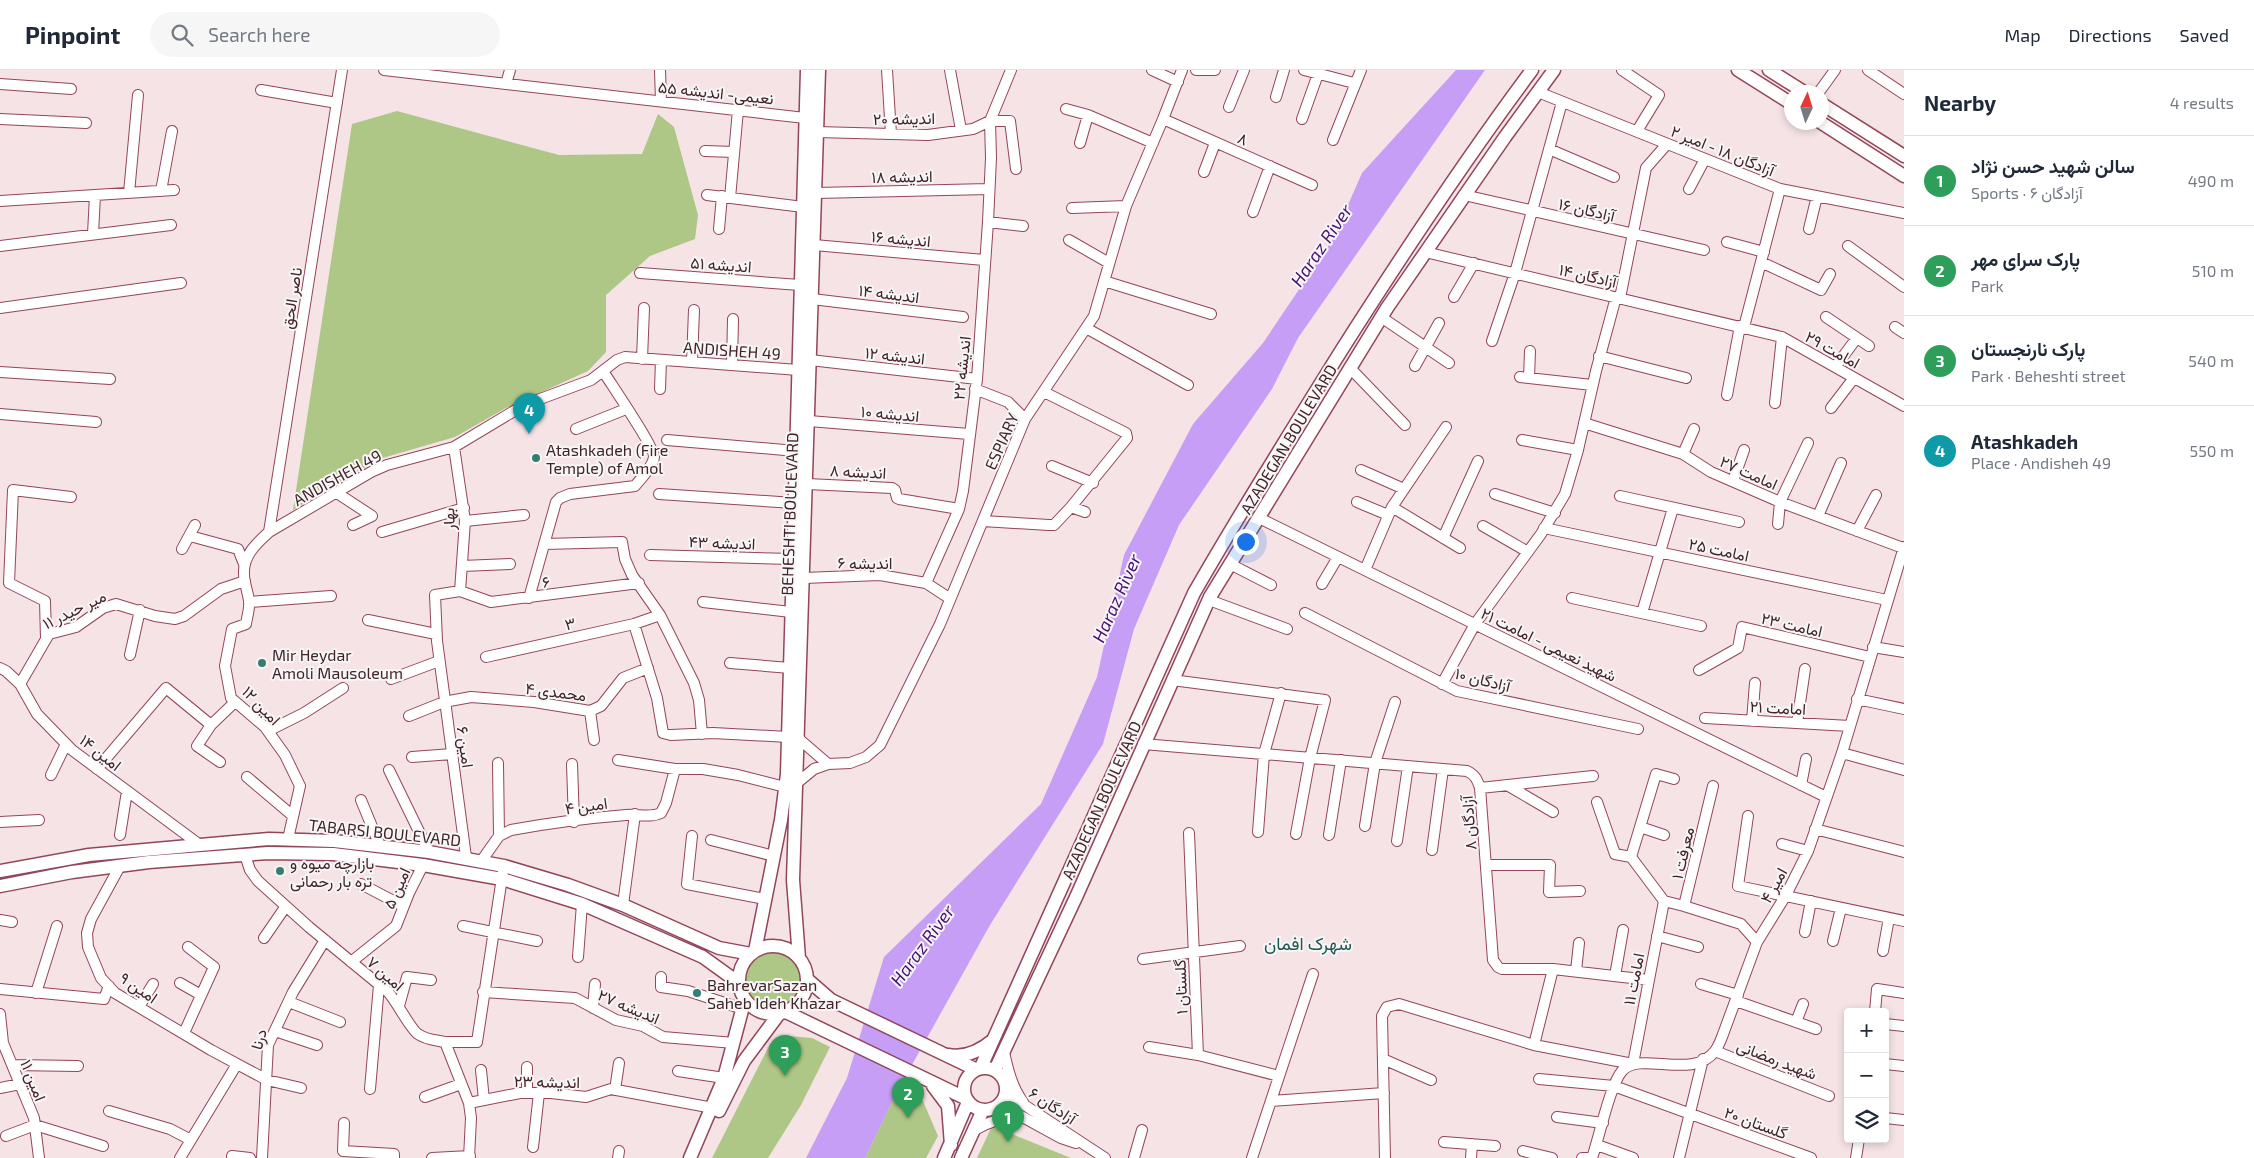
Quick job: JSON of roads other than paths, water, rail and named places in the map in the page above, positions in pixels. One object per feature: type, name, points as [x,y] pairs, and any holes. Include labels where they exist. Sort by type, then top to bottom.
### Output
[{"type":"main road","name":"BEHESHTI BOULEVARD","points":[[800,958],[792,880],[791,785],[804,578],[810,360],[803,207],[806,70]]},
{"type":"main road","name":"BEHESHTI BOULEVARD","points":[[806,285],[814,245],[819,70]]},
{"type":"main road","name":"AZADEGAN BOULEVARD","points":[[978,1068],[996,1037],[1194,593],[1231,528],[1364,315],[1489,128],[1532,70]]},
{"type":"main road","name":"AZADEGAN BOULEVARD","points":[[995,1070],[1080,889],[1209,600],[1381,317],[1464,195],[1554,70]]},
{"type":"main road","points":[[1769,70],[1793,85]]},
{"type":"main road","points":[[1745,72],[1784,99]]},
{"type":"main road","points":[[1829,108],[1904,156]]},
{"type":"main road","points":[[1489,128],[1505,137]]},
{"type":"main road","points":[[1829,128],[1904,176]]},
{"type":"main road","name":"BEHESHTI BOULEVARD","points":[[793,738],[790,668],[794,503],[798,370],[806,299]]},
{"type":"main road","name":"BEHESHTI BOULEVARD","points":[[753,953],[791,785]]},
{"type":"main road","name":"TABARSI BOULEVARD","points":[[0,871],[89,855],[288,839],[380,846],[466,857],[504,866],[568,885],[622,905],[719,948],[753,953]]},
{"type":"main road","name":"TABARSI BOULEVARD","points":[[0,886],[120,866],[298,852],[333,854],[423,865],[502,879],[582,904],[703,957],[739,983]]},
{"type":"main road","points":[[1075,859],[1091,864]]},
{"type":"main road","points":[[1064,882],[1080,889]]},
{"type":"main road","points":[[690,1158],[713,1108],[734,1043],[744,1004],[739,983],[741,968],[753,953],[774,946],[792,951],[800,958],[807,972],[808,980],[802,999],[782,1013],[744,1060],[696,1158]]},
{"type":"main road","points":[[744,1004],[760,1012],[782,1013],[818,1026],[967,1100],[982,1110],[992,1109],[1000,1104],[1006,1093],[1004,1079],[995,1070],[978,1068],[943,1054],[831,1000],[808,980]]},
{"type":"main road","points":[[943,1054],[958,1056],[982,1049],[996,1037]]},
{"type":"main road","points":[[944,1158],[951,1145],[967,1100],[963,1090],[964,1082],[978,1068]]},
{"type":"main road","points":[[929,1082],[948,1106],[951,1145]]},
{"type":"main road","points":[[961,1158],[982,1110]]},
{"type":"street","name":"ناصر الحق","points":[[269,532],[342,70]]},
{"type":"street","name":"نعیمی- اندیشه ۵۵","points":[[384,70],[805,118]]},
{"type":"street","points":[[506,84],[510,70]]},
{"type":"street","points":[[660,70],[662,101]]},
{"type":"street","points":[[887,70],[891,134]]},
{"type":"street","points":[[950,70],[962,130]]},
{"type":"street","points":[[1011,70],[990,121],[1010,120],[1016,169]]},
{"type":"street","points":[[1152,70],[1178,82]]},
{"type":"street","name":"ESPIARY","points":[[791,785],[814,769],[828,764],[850,763],[866,757],[880,745],[940,624],[949,598],[1025,419],[1094,316],[1126,206],[1182,70]]},
{"type":"street","points":[[1196,70],[1214,70]]},
{"type":"street","points":[[1229,107],[1244,70]]},
{"type":"street","points":[[1276,97],[1284,70]]},
{"type":"street","points":[[1304,70],[1354,83]]},
{"type":"street","points":[[1333,140],[1354,83],[1361,70]]},
{"type":"street","points":[[1622,70],[1659,95],[1636,132]]},
{"type":"street","points":[[1824,85],[1835,70]]},
{"type":"street","points":[[1868,70],[1904,94]]},
{"type":"street","points":[[1302,119],[1318,74]]},
{"type":"street","points":[[0,84],[71,89]]},
{"type":"street","points":[[261,90],[337,103]]},
{"type":"street","name":"آزادگان ۱۸ - امیر ۲","points":[[1538,92],[1780,189],[1904,213]]},
{"type":"street","points":[[128,193],[138,95]]},
{"type":"street","points":[[1492,341],[1515,273],[1562,102]]},
{"type":"street","points":[[1066,109],[1088,115],[1153,144]]},
{"type":"street","points":[[719,230],[734,152],[738,110]]},
{"type":"street","points":[[1080,143],[1088,115]]},
{"type":"street","points":[[0,119],[86,123]]},
{"type":"street","name":"۸","points":[[1163,119],[1312,185]]},
{"type":"street","name":"اندیشه ۲۰","points":[[817,132],[928,135],[973,129],[990,121]]},
{"type":"street","name":"اندیشه ۲۲","points":[[926,582],[959,508],[970,434],[976,384],[988,222],[991,158],[990,121]]},
{"type":"street","points":[[162,191],[172,131]]},
{"type":"street","points":[[1204,172],[1215,142]]},
{"type":"street","points":[[1442,684],[1475,624],[1555,512],[1569,484],[1599,356],[1618,297],[1646,168],[1667,144]]},
{"type":"street","points":[[1549,149],[1614,177]]},
{"type":"street","points":[[705,151],[734,152]]},
{"type":"street","points":[[1689,189],[1705,159]]},
{"type":"street","points":[[1253,212],[1270,166]]},
{"type":"street","name":"اندیشه ۱۸","points":[[816,193],[989,189]]},
{"type":"street","points":[[1727,395],[1742,326],[1780,189]]},
{"type":"street","points":[[0,201],[174,190]]},
{"type":"street","points":[[93,234],[95,195]]},
{"type":"street","points":[[707,195],[803,207]]},
{"type":"street","name":"آزادگان ۱۶","points":[[1464,195],[1704,250]]},
{"type":"street","points":[[1809,229],[1817,196]]},
{"type":"street","points":[[1072,208],[1126,206]]},
{"type":"street","points":[[988,222],[1023,226]]},
{"type":"street","points":[[0,246],[171,225]]},
{"type":"street","points":[[1069,240],[1110,263]]},
{"type":"street","points":[[1727,242],[1762,257],[1821,290],[1830,274]]},
{"type":"street","name":"اندیشه ۱۶","points":[[814,245],[984,260]]},
{"type":"street","points":[[1848,246],[1904,287]]},
{"type":"street","name":"آزادگان ۱۴","points":[[1425,252],[1742,326]]},
{"type":"street","points":[[1454,298],[1474,263]]},
{"type":"street","name":"اندیشه ۵۱","points":[[640,273],[806,285]]},
{"type":"street","points":[[1104,281],[1211,314]]},
{"type":"street","points":[[0,308],[181,282]]},
{"type":"street","name":"اندیشه ۱۴","points":[[806,299],[963,316]]},
{"type":"street","points":[[642,359],[644,308]]},
{"type":"street","points":[[692,362],[694,310]]},
{"type":"street","points":[[1381,317],[1449,363]]},
{"type":"street","points":[[1826,317],[1869,346]]},
{"type":"street","points":[[732,365],[734,319]]},
{"type":"street","points":[[1415,366],[1439,323]]},
{"type":"street","name":"امامت ۲۹","points":[[1742,326],[1782,337],[1904,406]]},
{"type":"street","points":[[1086,328],[1188,385]]},
{"type":"street","points":[[1775,404],[1782,337]]},
{"type":"street","points":[[1836,366],[1856,339]]},
{"type":"street","points":[[1530,351],[1524,377],[1592,385]]},
{"type":"street","points":[[1599,356],[1686,378]]},
{"type":"street","name":"ANDISHEH 49","points":[[244,564],[249,553],[269,532],[387,465],[454,447],[524,405],[591,380],[617,360],[625,357],[798,370]]},
{"type":"street","points":[[660,389],[661,360]]},
{"type":"street","name":"اندیشه ۱۲","points":[[810,360],[976,384],[1008,402],[1025,419]]},
{"type":"street","points":[[1350,368],[1405,426]]},
{"type":"street","points":[[530,598],[556,502],[570,494],[635,486],[650,466],[654,457],[649,443],[603,371]]},
{"type":"street","points":[[0,372],[110,379]]},
{"type":"street","points":[[1831,408],[1854,378]]},
{"type":"street","points":[[983,521],[1054,525],[1093,483],[1127,438],[1126,433],[1044,392]]},
{"type":"street","points":[[576,430],[626,409]]},
{"type":"street","points":[[0,414],[96,422]]},
{"type":"street","name":"اندیشه ۱۰","points":[[808,421],[970,434]]},
{"type":"street","name":"امامت ۲۷","points":[[1584,423],[1683,454],[1711,472],[1780,502],[1904,548]]},
{"type":"street","points":[[1365,570],[1390,511],[1446,427]]},
{"type":"street","points":[[1683,454],[1694,429]]},
{"type":"street","points":[[667,440],[796,451]]},
{"type":"street","points":[[1522,440],[1578,450]]},
{"type":"street","points":[[1778,524],[1780,502],[1808,443]]},
{"type":"street","name":"بهار","points":[[454,447],[465,521],[460,590]]},
{"type":"street","points":[[1733,481],[1744,450]]},
{"type":"street","points":[[1443,538],[1478,461]]},
{"type":"street","points":[[1818,516],[1841,463]]},
{"type":"street","points":[[1052,466],[1093,483]]},
{"type":"street","points":[[1361,470],[1404,489]]},
{"type":"street","name":"اندیشه ۸","points":[[807,484],[892,488],[895,490],[896,498],[959,508]]},
{"type":"street","points":[[46,638],[45,601],[9,583],[13,490],[70,497]]},
{"type":"street","points":[[337,493],[372,516],[353,525]]},
{"type":"street","points":[[659,494],[794,503]]},
{"type":"street","points":[[1495,494],[1555,512]]},
{"type":"street","points":[[1857,531],[1876,494]]},
{"type":"street","points":[[1620,496],[1739,522]]},
{"type":"street","points":[[1357,502],[1390,511],[1460,548]]},
{"type":"street","points":[[1071,507],[1085,512]]},
{"type":"street","points":[[382,532],[464,508]]},
{"type":"street","points":[[1642,613],[1673,508]]},
{"type":"street","points":[[465,521],[524,514]]},
{"type":"street","name":"شهید نعیمی - امامت ۲۱","points":[[1259,518],[1826,797]]},
{"type":"street","points":[[182,549],[195,525]]},
{"type":"street","points":[[1483,526],[1528,552]]},
{"type":"street","name":"امامت ۲۵","points":[[1544,528],[1887,600]]},
{"type":"street","points":[[190,536],[238,549],[244,564]]},
{"type":"street","points":[[544,544],[622,542],[629,567],[660,615],[694,683],[699,700],[702,734]]},
{"type":"street","name":"امیر ۴","points":[[1632,1064],[1682,1065],[1703,1060],[1715,1051],[1757,942],[1786,895],[1808,851],[1842,753],[1887,600],[1902,560],[1904,548]]},
{"type":"street","name":"اندیشه ۴۳","points":[[650,555],[793,559]]},
{"type":"street","points":[[1322,584],[1338,557]]},
{"type":"street","name":"امین ۱۲","points":[[244,564],[249,602],[246,624],[232,629],[225,666],[231,698],[268,731],[285,755],[300,786],[288,839]]},
{"type":"street","points":[[462,566],[510,564]]},
{"type":"street","points":[[1230,564],[1271,585]]},
{"type":"street","name":"اندیشه ۶","points":[[804,578],[880,575],[926,582]]},
{"type":"street","name":"میر حیدر ۱۱","points":[[20,684],[46,638],[54,632],[76,626],[108,605],[126,605],[155,616],[175,619],[184,616],[221,589],[245,581]]},
{"type":"street","points":[[926,582],[949,598]]},
{"type":"street","name":"۶","points":[[460,590],[491,602],[638,583]]},
{"type":"street","name":"امین ۶","points":[[460,590],[435,595],[439,661],[466,857]]},
{"type":"street","points":[[249,602],[331,596]]},
{"type":"street","points":[[1572,598],[1701,626]]},
{"type":"street","points":[[1209,600],[1287,629]]},
{"type":"street","points":[[703,602],[791,612]]},
{"type":"street","points":[[130,654],[140,610]]},
{"type":"street","name":"آزادگان ۱۰","points":[[1305,613],[1457,691],[1638,729]]},
{"type":"street","name":"۳","points":[[486,657],[634,624],[660,615]]},
{"type":"street","points":[[368,620],[437,637]]},
{"type":"street","points":[[634,624],[657,698],[663,733],[667,735],[702,734],[793,738],[828,764]]},
{"type":"street","name":"امامت ۲۳","points":[[1699,670],[1738,648],[1742,627],[1872,652]]},
{"type":"street","points":[[1872,652],[1904,652]]},
{"type":"street","points":[[391,680],[439,661]]},
{"type":"street","points":[[730,663],[790,668]]},
{"type":"street","name":"امین ۱۴","points":[[0,668],[20,684],[37,714],[66,744],[200,845]]},
{"type":"street","name":"محمدی ۴","points":[[410,716],[444,702],[471,697],[534,702],[590,711],[601,706],[622,678],[648,668]]},
{"type":"street","points":[[1797,723],[1805,669]]},
{"type":"street","points":[[1172,680],[1325,700],[1310,758],[1296,834]]},
{"type":"street","points":[[1752,721],[1754,682]]},
{"type":"street","points":[[97,769],[166,688],[212,725]]},
{"type":"street","points":[[268,731],[304,713],[342,688]]},
{"type":"street","points":[[1258,832],[1264,754],[1281,693]]},
{"type":"street","points":[[1857,699],[1904,709]]},
{"type":"street","points":[[220,762],[197,746],[212,725],[235,702]]},
{"type":"street","points":[[1365,826],[1375,763],[1394,702]]},
{"type":"street","points":[[590,711],[594,740]]},
{"type":"street","name":"امامت ۲۱","points":[[1705,718],[1850,726]]},
{"type":"street","points":[[51,775],[66,744]]},
{"type":"street","name":"آزادگان ۸","points":[[1144,744],[1467,771],[1476,777],[1480,788],[1495,964],[1502,968],[1553,969]]},
{"type":"street","points":[[1842,753],[1904,770]]},
{"type":"street","points":[[412,757],[452,754]]},
{"type":"street","points":[[1801,785],[1806,759]]},
{"type":"street","points":[[618,760],[675,769],[703,769],[791,785]]},
{"type":"street","points":[[1329,835],[1341,760]]},
{"type":"street","points":[[482,860],[499,836],[498,763]]},
{"type":"street","points":[[572,764],[574,822]]},
{"type":"street","points":[[1397,841],[1408,766]]},
{"type":"street","name":"امین ۴","points":[[499,836],[511,830],[529,827],[635,814],[657,815],[664,810],[675,769]]},
{"type":"street","points":[[1432,850],[1443,769]]},
{"type":"street","points":[[388,770],[429,852]]},
{"type":"street","points":[[1631,858],[1656,774],[1674,779]]},
{"type":"street","points":[[1480,788],[1593,776]]},
{"type":"street","points":[[248,777],[293,816]]},
{"type":"street","points":[[1508,785],[1553,812]]},
{"type":"street","name":"معرفت ۱","points":[[1664,901],[1684,906],[1713,786]]},
{"type":"street","points":[[120,835],[127,790]]},
{"type":"street","points":[[361,800],[380,846]]},
{"type":"street","points":[[1597,802],[1615,854],[1631,858],[1664,901]]},
{"type":"street","points":[[622,905],[635,814]]},
{"type":"street","points":[[1748,816],[1738,886],[1904,921]]},
{"type":"street","points":[[0,822],[39,820]]},
{"type":"street","points":[[1640,827],[1664,836]]},
{"type":"street","points":[[1815,829],[1904,852]]},
{"type":"street","name":"گلستان ۱","points":[[1189,833],[1198,1055]]},
{"type":"street","points":[[692,836],[687,884],[766,899]]},
{"type":"street","points":[[711,840],[774,856]]},
{"type":"street","points":[[1782,844],[1808,851]]},
{"type":"street","name":"امین ۷","points":[[245,856],[250,870],[258,881],[324,940],[379,985],[400,1006],[416,1033],[428,1039],[445,1042],[477,1042],[483,992]]},
{"type":"street","name":"امین ۵","points":[[351,962],[396,926],[403,906],[423,865]]},
{"type":"street","points":[[1486,865],[1550,866],[1549,892],[1580,891]]},
{"type":"street","name":"امین ۹","points":[[120,866],[91,919],[87,933],[88,946],[101,978],[116,993],[266,1080],[301,1088]]},
{"type":"street","points":[[483,992],[504,866]]},
{"type":"street","points":[[361,884],[403,906]]},
{"type":"street","name":"امامت ۱۱","points":[[1632,1064],[1664,901]]},
{"type":"street","points":[[1805,932],[1812,901]]},
{"type":"street","points":[[578,957],[582,904]]},
{"type":"street","points":[[264,938],[286,906]]},
{"type":"street","points":[[1684,906],[1741,924],[1757,942]]},
{"type":"street","points":[[1833,941],[1841,908]]},
{"type":"street","points":[[1883,951],[1889,918]]},
{"type":"street","points":[[0,920],[12,922]]},
{"type":"street","points":[[36,993],[57,926]]},
{"type":"street","points":[[463,926],[537,941]]},
{"type":"street","points":[[1615,976],[1623,930]]},
{"type":"street","points":[[1657,936],[1698,947]]},
{"type":"street","name":"درنا","points":[[262,1158],[268,1046],[288,1002],[324,940]]},
{"type":"street","points":[[1576,971],[1579,943]]},
{"type":"street","points":[[1143,958],[1240,946]]},
{"type":"street","points":[[184,1033],[214,967],[188,947]]},
{"type":"street","points":[[1534,1045],[1553,969],[1649,980]]},
{"type":"street","points":[[1252,1158],[1313,974]]},
{"type":"street","points":[[400,1006],[407,977],[430,980]]},
{"type":"street","points":[[661,977],[661,987],[744,1004]]},
{"type":"street","points":[[180,983],[201,995]]},
{"type":"street","points":[[139,1007],[153,984]]},
{"type":"street","points":[[593,1008],[595,984]]},
{"type":"street","points":[[1701,984],[1816,1029]]},
{"type":"street","points":[[370,1089],[379,985]]},
{"type":"street","points":[[0,990],[104,999],[110,986]]},
{"type":"street","points":[[1876,1008],[1878,989],[1904,993]]},
{"type":"street","name":"اندیشه ۲۷","points":[[483,992],[575,998],[616,1020],[643,1026],[663,1037],[734,1043]]},
{"type":"street","points":[[288,1002],[340,1022]]},
{"type":"street","points":[[1385,1158],[1382,1016],[1387,1007],[1399,1004],[1534,1045],[1632,1064]]},
{"type":"street","points":[[1796,1022],[1803,1004]]},
{"type":"street","name":"امین ۱۱","points":[[0,1014],[1,1043],[20,1084],[34,1125],[39,1158]]},
{"type":"street","points":[[1889,1024],[1904,1026]]},
{"type":"street","points":[[275,1031],[317,1046]]},
{"type":"street","points":[[432,1158],[470,1157],[471,1118],[469,1104],[445,1042]]},
{"type":"street","points":[[1149,1047],[1198,1055],[1279,1076]]},
{"type":"street","name":"شهید رمضانی","points":[[1715,1051],[1829,1096]]},
{"type":"street","points":[[1004,1052],[1008,1072],[1016,1093],[1025,1105]]},
{"type":"street","points":[[1383,1059],[1431,1080]]},
{"type":"street","points":[[1679,1158],[1703,1060]]},
{"type":"street","points":[[615,1090],[619,1063]]},
{"type":"street","points":[[180,1158],[237,1064]]},
{"type":"street","points":[[1582,1158],[1592,1158],[1614,1086],[1622,1070],[1632,1064]]},
{"type":"street","points":[[1889,1064],[1904,1066]]},
{"type":"street","points":[[12,1065],[78,1066]]},
{"type":"street","points":[[527,1067],[527,1093]]},
{"type":"street","points":[[480,1070],[484,1100]]},
{"type":"street","points":[[678,1071],[724,1078]]},
{"type":"street","name":"گلستان ۲۰","points":[[1539,1079],[1614,1086],[1811,1158]]},
{"type":"street","points":[[0,1088],[20,1084]]},
{"type":"street","points":[[425,1097],[461,1084]]},
{"type":"street","name":"اندیشه ۲۳","points":[[469,1104],[527,1093],[586,1097],[610,1089],[713,1108]]},
{"type":"street","points":[[533,1146],[540,1093]]},
{"type":"street","name":"آزادگان ۶","points":[[1006,1093],[1105,1158]]},
{"type":"street","points":[[1271,1101],[1384,1093]]},
{"type":"street","name":"آزادگان ۶","points":[[1000,1104],[1061,1138],[1082,1144]]},
{"type":"street","points":[[109,1111],[170,1128],[191,1140]]},
{"type":"street","points":[[973,1131],[999,1119],[1020,1116]]},
{"type":"street","points":[[1557,1116],[1604,1123]]},
{"type":"street","points":[[1889,1118],[1904,1120]]},
{"type":"street","points":[[344,1123],[343,1151],[394,1154],[394,1158]]},
{"type":"street","points":[[6,1136],[34,1125],[103,1146]]},
{"type":"street","points":[[1134,1158],[1142,1130]]},
{"type":"street","points":[[1444,1142],[1494,1146]]},
{"type":"street","points":[[1856,1158],[1858,1143]]},
{"type":"street","points":[[1471,1158],[1472,1144]]},
{"type":"street","points":[[1597,1145],[1633,1158]]},
{"type":"street","points":[[1523,1151],[1552,1158]]},
{"type":"street","points":[[232,1156],[250,1158]]},
{"type":"water","name":"Haraz River","points":[[1456,70],[1485,70],[1298,338],[1272,389],[1179,525],[1134,629],[1103,744],[990,925],[899,1088],[865,1158],[806,1158],[847,1078],[884,957],[1041,804],[1097,677],[1124,555],[1193,424],[1263,343],[1333,239],[1362,173]]},
{"type":"place","name":"Atashkadeh","points":[[529,434]]},
{"type":"place","name":"Atashkadeh (Fire Temple) of Amol","points":[[536,458]]},
{"type":"place","name":"Mir Heydar Amoli Mausoleum","points":[[262,663]]},
{"type":"place","name":"بازارچه میوه و تره بار رحمانی","points":[[280,871]]},
{"type":"place","name":"BahrevarSazan Saheb Ideh Khazar","points":[[697,993]]},
{"type":"place","name":"پارک نارنجستان","points":[[785,1076]]},
{"type":"place","name":"پارک سرای مهر","points":[[908,1118]]},
{"type":"place","name":"سالن شهید حسن نژاد","points":[[1008,1142]]},
{"type":"district","name":"شهرک افمان","points":[[1308,943]]}]
